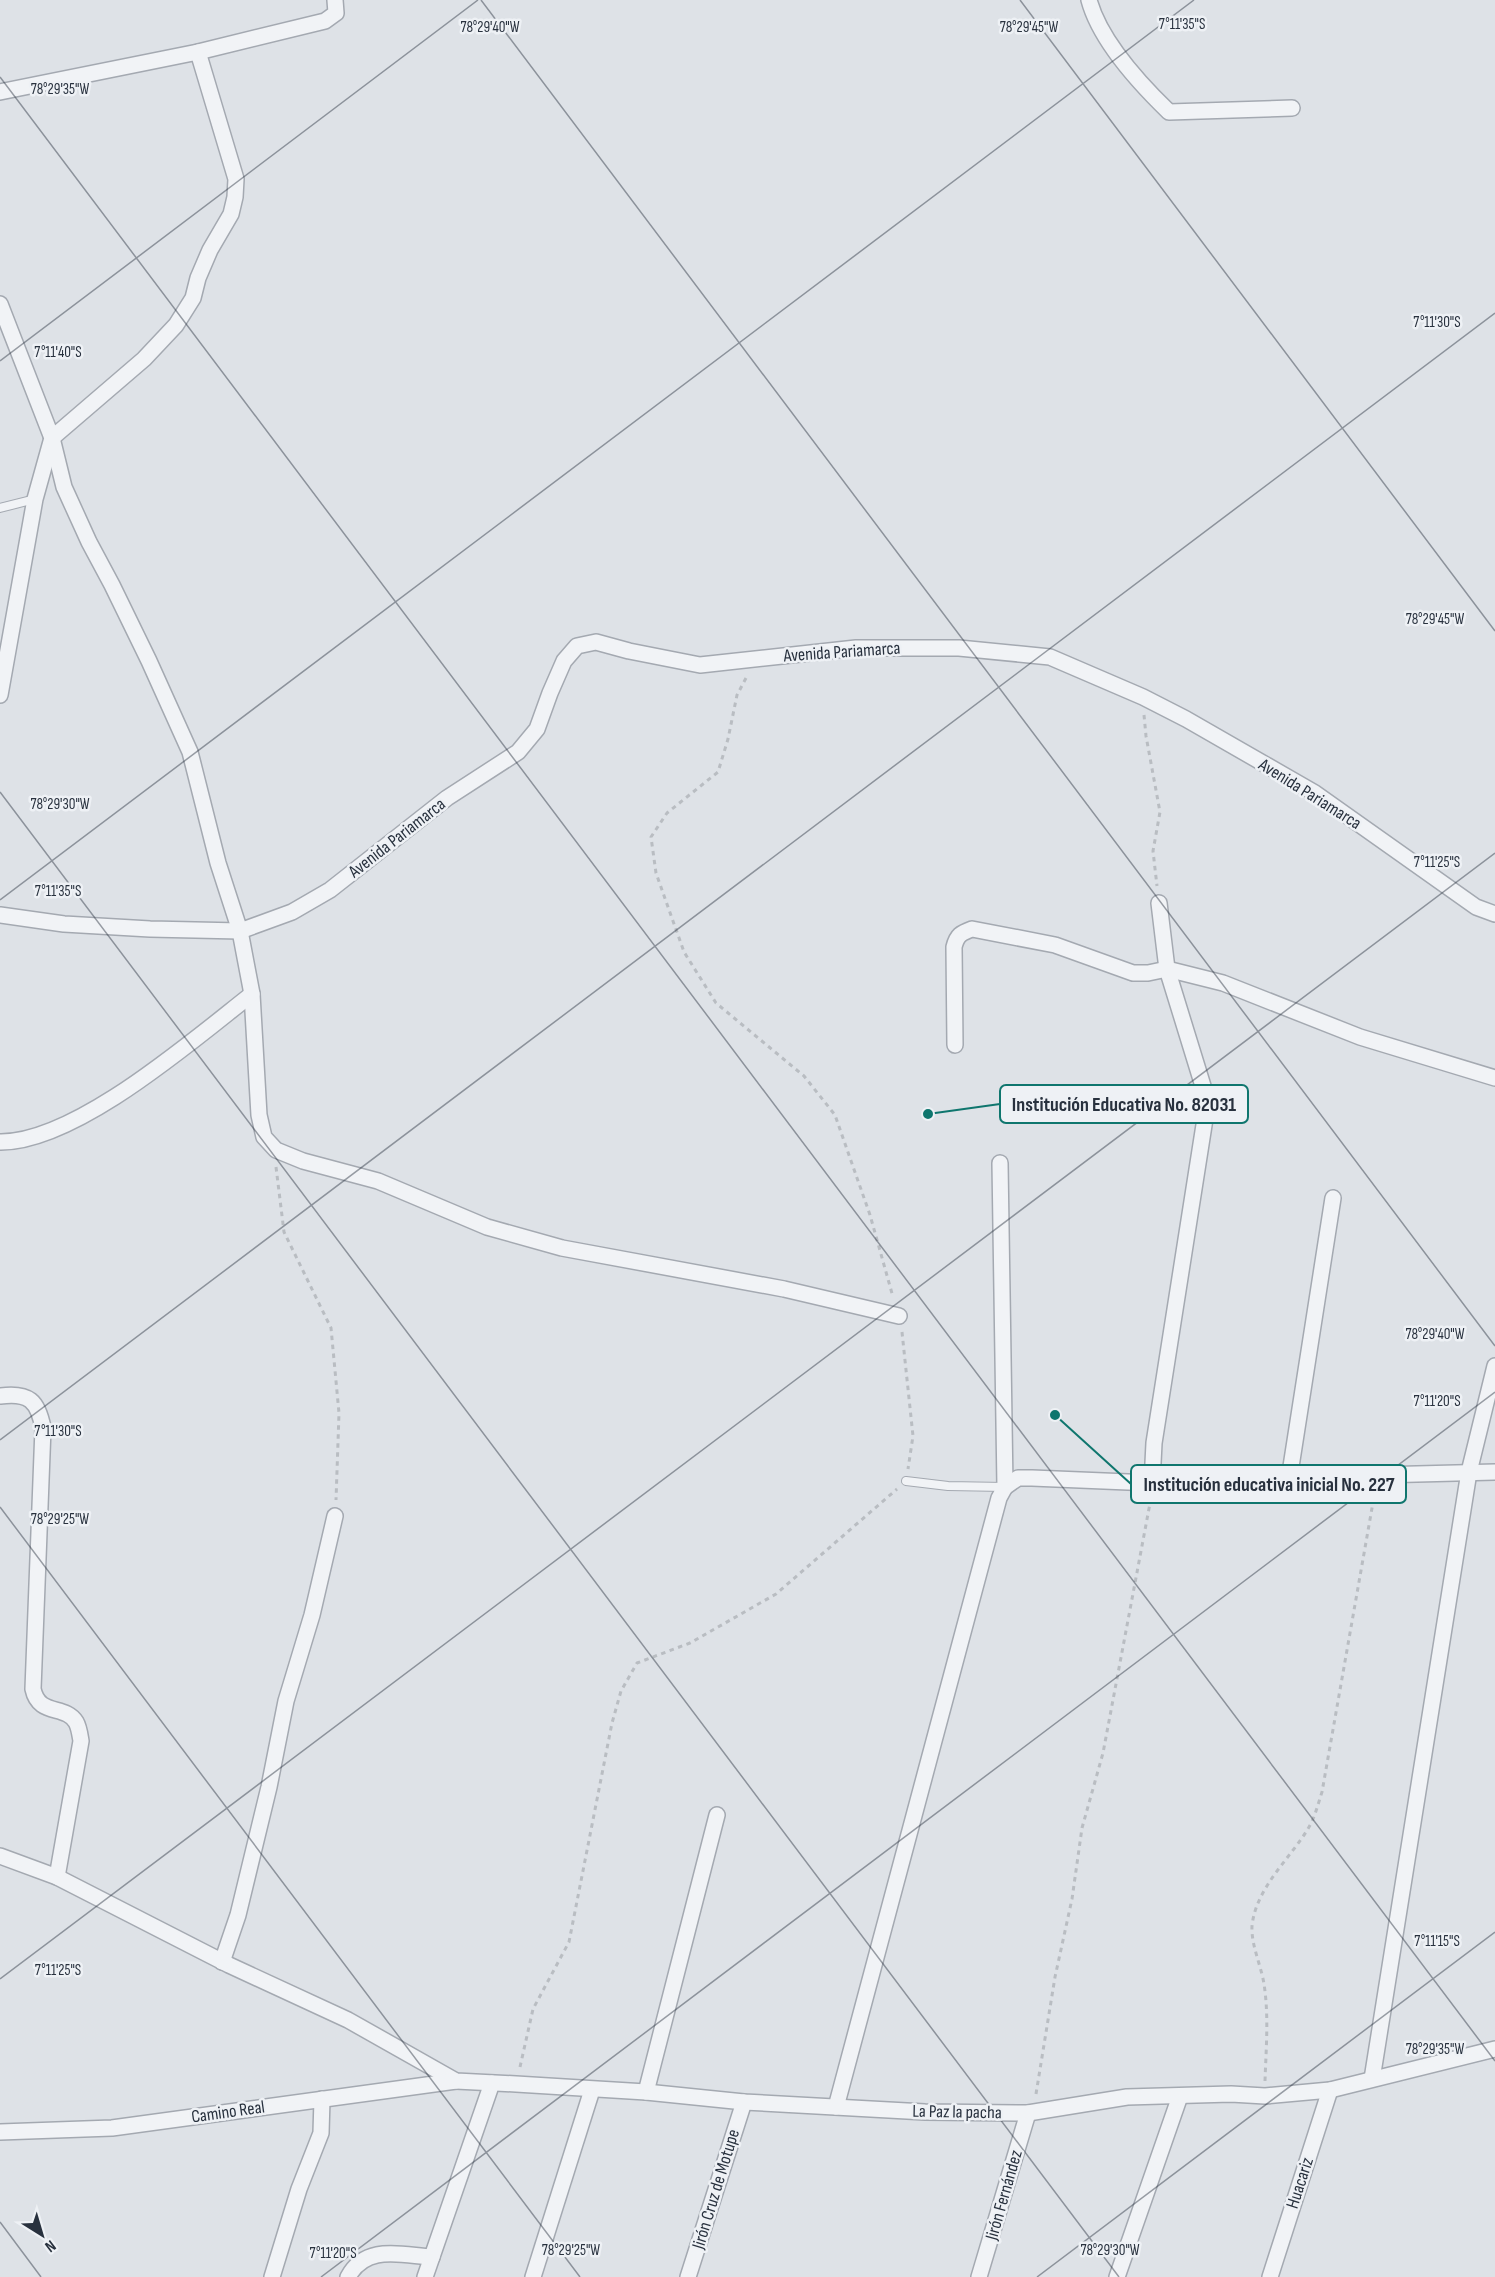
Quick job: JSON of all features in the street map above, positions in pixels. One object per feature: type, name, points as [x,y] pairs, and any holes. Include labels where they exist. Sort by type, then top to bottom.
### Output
[{"type":"street","points":[[0,92],[198,52],[325,21],[336,14],[335,0]]},
{"type":"street","points":[[1089,0],[1094,18],[1113,49],[1169,112],[1292,108]]},
{"type":"street","points":[[0,694],[35,498],[51,438],[144,358],[176,324],[193,298],[198,278],[210,250],[231,214],[236,179],[198,52]]},
{"type":"street","points":[[0,304],[51,438],[64,487],[149,661],[190,752],[218,863],[240,931],[252,994],[259,1115],[264,1137],[276,1150],[303,1161],[378,1181],[487,1227],[562,1248],[784,1289],[899,1316]]},
{"type":"street","name":"Avenida Pariamarca","points":[[240,931],[292,912],[330,890],[447,798],[518,752],[537,729],[564,661],[577,646],[596,642],[700,665],[856,648],[959,648],[1050,657],[1143,697],[1186,719],[1315,793],[1476,907],[1495,914]]},
{"type":"street","points":[[1152,1483],[1154,1443],[1207,1106],[1167,969],[1159,903]]},
{"type":"street","points":[[0,915],[64,924],[240,931]]},
{"type":"street","points":[[955,1045],[954,946],[961,933],[972,930],[1055,945],[1133,973],[1167,969],[1223,982],[1360,1037],[1495,1078]]},
{"type":"street","points":[[0,1142],[13,1142],[62,1126],[114,1097],[164,1064],[252,994]]},
{"type":"street","points":[[1000,1163],[1005,1487]]},
{"type":"street","points":[[1290,1473],[1333,1198]]},
{"type":"street","points":[[1371,2079],[1469,1472],[1495,1366]]},
{"type":"street","points":[[0,1396],[24,1397],[35,1403],[40,1413],[43,1428],[33,1689],[35,1698],[41,1704],[72,1717],[77,1723],[81,1741],[57,1877]]},
{"type":"street","points":[[836,2107],[999,1498],[1005,1487],[1017,1478],[1152,1483],[1174,1479],[1290,1473],[1378,1475],[1495,1472]]},
{"type":"street","points":[[222,1962],[241,1903],[269,1787],[286,1701],[312,1615],[335,1516]]},
{"type":"street","points":[[646,2092],[717,1815]]},
{"type":"street","name":"La Paz la pacha","points":[[0,1856],[57,1877],[222,1962],[348,2020],[456,2082],[646,2092],[744,2102],[925,2112],[1028,2113],[1127,2097],[1265,2096],[1330,2090],[1495,2049]]},
{"type":"street","name":"Camino Real","points":[[0,2132],[112,2128],[456,2082]]},
{"type":"street","points":[[425,2277],[492,2083]]},
{"type":"street","points":[[533,2277],[592,2090]]},
{"type":"street","name":"Huacariz","points":[[1270,2277],[1330,2090]]},
{"type":"street","points":[[1117,2277],[1180,2096]]},
{"type":"street","points":[[272,2277],[299,2190],[321,2133],[322,2099]]},
{"type":"street","name":"Jirón Cruz de Motupe","points":[[688,2277],[744,2102]]},
{"type":"street","name":"Jirón Fernández","points":[[979,2277],[1028,2113]]},
{"type":"street","points":[[348,2277],[352,2269],[375,2253],[432,2257]]},
{"type":"lane","points":[[0,508],[35,498]]},
{"type":"lane","points":[[906,1481],[948,1486],[1005,1487]]},
{"type":"path","points":[[516,2084],[533,2009],[568,1942],[612,1724],[621,1691],[637,1663],[690,1642],[776,1594],[906,1481],[913,1436],[902,1326],[870,1215],[835,1115],[804,1076],[716,1003],[684,952],[656,873],[651,837],[667,813],[718,772],[728,739],[737,695],[755,659]]},
{"type":"path","points":[[1143,697],[1146,736],[1160,812],[1153,851],[1159,903]]},
{"type":"path","points":[[276,1150],[277,1181],[284,1232],[331,1328],[339,1413],[335,1516]]},
{"type":"path","points":[[1265,2096],[1267,2009],[1252,1926],[1261,1898],[1311,1824],[1322,1792],[1378,1475]]},
{"type":"path","points":[[1028,2113],[1036,2093],[1055,1977],[1072,1899],[1082,1828],[1104,1753],[1152,1483]]},
{"type":"place","name":"Institución Educativa No. 82031","points":[[928,1114]]},
{"type":"place","name":"Institución educativa inicial No. 227","points":[[1055,1415]]}]
